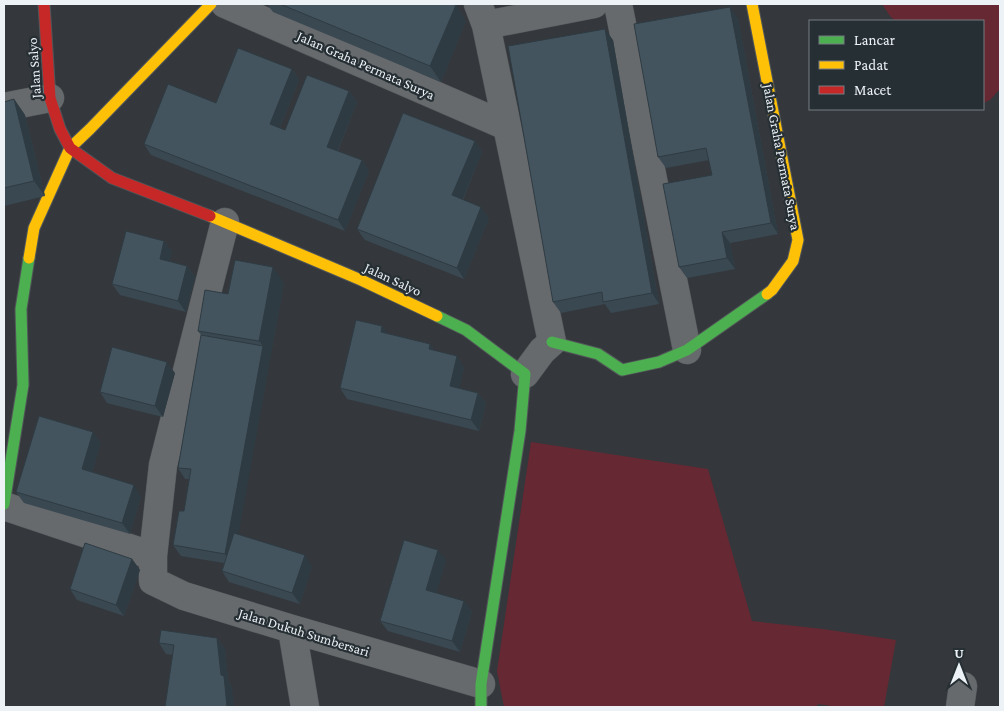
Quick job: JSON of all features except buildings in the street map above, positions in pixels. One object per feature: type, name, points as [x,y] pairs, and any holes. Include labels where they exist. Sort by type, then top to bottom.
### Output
[{"type":"street","name":"Jalan Salyo","points":[[48,4],[50,98],[60,129],[70,148],[112,178],[224,222],[360,280],[466,330],[525,374]]},
{"type":"street","points":[[153,556],[4,505],[23,385],[12,310],[34,228],[70,148],[211,4]]},
{"type":"street","name":"Jalan Graha Permata Surya","points":[[225,4],[506,126]]},
{"type":"street","points":[[481,695],[520,431],[525,374],[542,351],[552,342],[482,14],[594,4]]},
{"type":"street","points":[[618,4],[687,350]]},
{"type":"street","name":"Jalan Graha Permata Surya","points":[[552,342],[598,354],[622,370],[659,362],[687,350],[772,290],[793,261],[798,240],[752,4]]},
{"type":"street","points":[[4,107],[50,98]]},
{"type":"street","name":"Jalan Dukuh Sumbersari","points":[[224,222],[163,465],[153,556],[153,581],[184,596],[292,629],[481,695]]},
{"type":"street","points":[[292,629],[305,707]]},
{"type":"shaded area","points":[[882,4],[1000,4],[1000,89],[990,100],[984,103],[984,20],[894,20]]},
{"type":"shaded area","points":[[531,442],[708,469],[752,621],[896,640],[884,707],[838,707],[818,704],[816,707],[504,707],[497,671]]},
{"type":"traffic: fast","points":[[4,504],[23,385],[21,309],[29,258]]},
{"type":"traffic: fast","points":[[552,342],[598,354],[622,370],[659,362],[687,350],[767,294]]},
{"type":"traffic: fast","points":[[437,316],[466,330],[525,374],[520,431],[481,684],[481,707]]},
{"type":"traffic: slow","points":[[29,258],[34,228],[70,148],[211,4]]},
{"type":"traffic: slow","points":[[752,4],[798,240],[793,261],[767,294]]},
{"type":"traffic: slow","points":[[210,216],[361,280],[437,316]]},
{"type":"traffic: jam","points":[[44,4],[50,98],[60,129],[70,148],[112,178],[210,216]]}]
